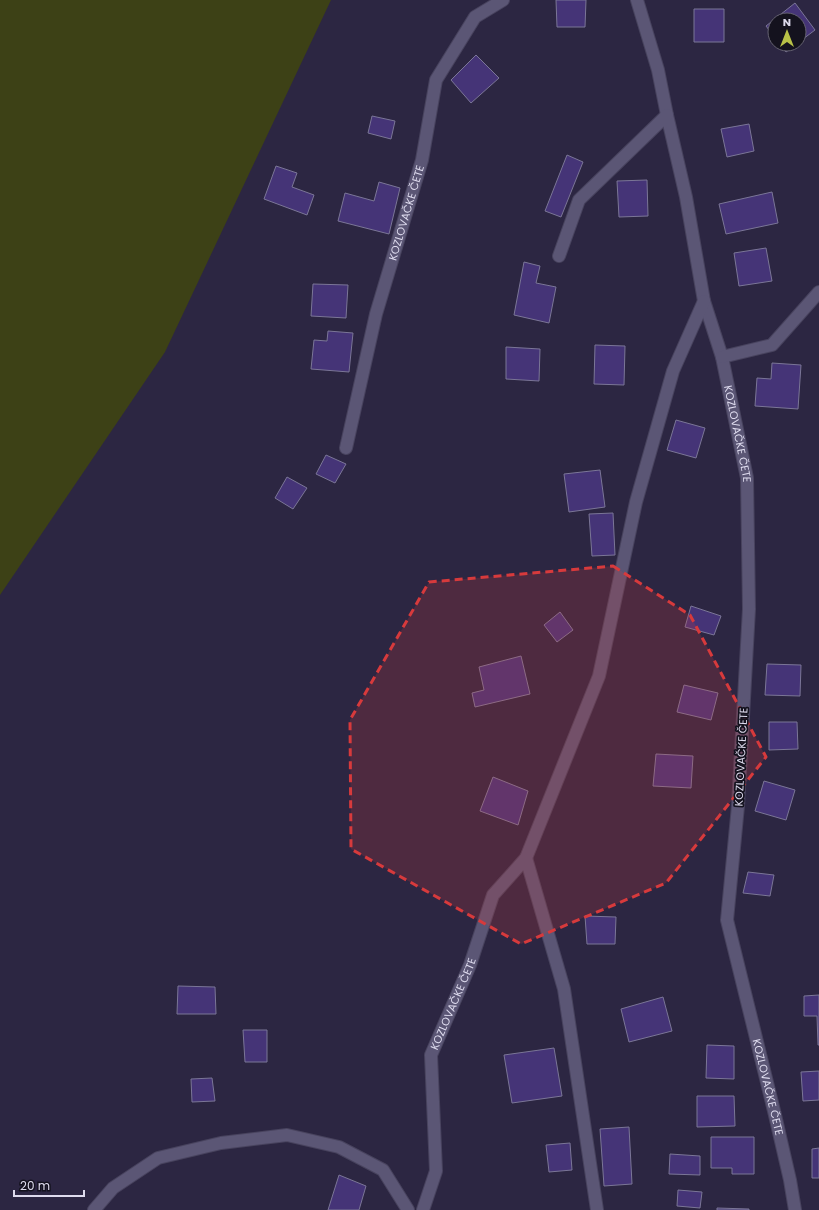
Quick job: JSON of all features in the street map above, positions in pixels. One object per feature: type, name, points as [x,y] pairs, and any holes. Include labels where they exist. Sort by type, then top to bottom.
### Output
[{"type":"street","name":"KOZLOVAČKE ČETE","points":[[346,448],[376,314],[422,160],[436,80],[475,17],[503,0]]},
{"type":"street","name":"KOZLOVAČKE ČETE","points":[[637,0],[658,70],[666,115],[686,197],[704,301],[722,357],[747,478],[749,609],[738,806],[727,920],[775,1116],[790,1180],[795,1210]]},
{"type":"street","points":[[559,256],[579,200],[666,115]]},
{"type":"street","points":[[722,357],[772,345],[819,292]]},
{"type":"street","name":"KOZLOVAČKE ČETE","points":[[423,1210],[436,1171],[431,1055],[470,965],[493,895],[526,858],[599,676],[636,502],[673,371],[704,301]]},
{"type":"street","points":[[526,858],[564,989],[597,1210]]},
{"type":"street","points":[[94,1210],[113,1188],[158,1158],[221,1143],[287,1135],[339,1147],[383,1170],[408,1210]]},
{"type":"highlighted area","points":[[613,566],[690,615],[766,757],[666,883],[521,944],[351,849],[350,720],[429,582]]},
{"type":"green space","points":[[0,0],[331,0],[165,352],[0,595]]},
{"type":"building","points":[[556,0],[586,0],[585,27],[557,27]]},
{"type":"building","points":[[795,3],[802,12],[784,12]]},
{"type":"building","points":[[694,9],[724,9],[724,42],[694,42]]},
{"type":"building","points":[[807,19],[815,30],[807,36]]},
{"type":"building","points":[[476,55],[499,78],[471,103],[451,80]]},
{"type":"building","points":[[372,116],[395,121],[391,139],[368,133]]},
{"type":"building","points":[[749,124],[754,151],[727,157],[721,129]]},
{"type":"building","points":[[567,155],[583,162],[561,217],[545,211]]},
{"type":"building","points":[[276,166],[297,173],[292,187],[314,195],[307,215],[264,199]]},
{"type":"building","points":[[647,180],[648,216],[619,217],[617,181]]},
{"type":"building","points":[[379,182],[400,188],[389,234],[338,221],[345,193],[374,201]]},
{"type":"building","points":[[772,192],[778,223],[726,234],[719,204]]},
{"type":"building","points":[[766,248],[772,281],[739,286],[734,253]]},
{"type":"building","points":[[524,262],[540,266],[536,283],[556,287],[549,323],[514,315]]},
{"type":"building","points":[[313,284],[348,285],[346,318],[311,316]]},
{"type":"building","points":[[328,331],[353,333],[349,372],[311,369],[314,340],[327,341]]},
{"type":"building","points":[[595,345],[625,346],[624,385],[594,384]]},
{"type":"building","points":[[506,347],[540,349],[539,381],[506,379]]},
{"type":"building","points":[[772,363],[801,365],[798,409],[755,406],[757,378],[771,379]]},
{"type":"building","points":[[676,420],[705,428],[696,458],[667,450]]},
{"type":"building","points":[[326,455],[346,464],[335,483],[316,474]]},
{"type":"building","points":[[600,470],[605,507],[569,512],[564,474]]},
{"type":"building","points":[[287,477],[307,488],[293,509],[275,498]]},
{"type":"building","points":[[613,513],[615,555],[592,556],[589,514]]},
{"type":"building","points":[[691,606],[721,616],[714,635],[685,627]]},
{"type":"building","points":[[560,612],[573,630],[557,642],[544,625]]},
{"type":"building","points":[[521,656],[530,694],[475,707],[472,693],[484,690],[479,667]]},
{"type":"building","points":[[767,664],[801,665],[800,696],[765,695]]},
{"type":"building","points":[[684,685],[718,693],[711,720],[677,712]]},
{"type":"building","points":[[769,722],[797,722],[798,749],[769,750]]},
{"type":"building","points":[[656,754],[693,756],[691,788],[653,786]]},
{"type":"building","points":[[493,777],[528,791],[518,825],[480,811]]},
{"type":"building","points":[[764,781],[795,790],[786,820],[755,811]]},
{"type":"building","points":[[748,872],[774,875],[770,896],[743,893]]},
{"type":"building","points":[[585,916],[616,917],[615,944],[587,944]]},
{"type":"building","points":[[178,986],[215,987],[216,1014],[177,1014]]},
{"type":"building","points":[[819,995],[818,1045],[817,1016],[804,1016],[804,996]]},
{"type":"building","points":[[663,997],[672,1031],[629,1042],[621,1009]]},
{"type":"building","points":[[243,1030],[267,1030],[267,1062],[245,1062]]},
{"type":"building","points":[[707,1045],[734,1046],[734,1079],[706,1078]]},
{"type":"building","points":[[554,1048],[562,1096],[512,1103],[504,1055]]},
{"type":"building","points":[[819,1071],[819,1100],[803,1101],[801,1072]]},
{"type":"building","points":[[212,1078],[215,1101],[192,1102],[191,1079]]},
{"type":"building","points":[[697,1096],[734,1096],[735,1126],[697,1127]]},
{"type":"building","points":[[629,1127],[632,1184],[604,1186],[600,1129]]},
{"type":"building","points":[[711,1137],[754,1137],[754,1174],[732,1174],[732,1168],[711,1168]]},
{"type":"building","points":[[570,1143],[572,1170],[549,1172],[546,1145]]},
{"type":"building","points":[[819,1148],[819,1178],[812,1178],[812,1149]]},
{"type":"building","points":[[670,1154],[700,1156],[700,1175],[669,1174]]},
{"type":"building","points":[[339,1175],[366,1186],[359,1210],[328,1210]]},
{"type":"building","points":[[678,1190],[702,1192],[700,1208],[677,1206]]},
{"type":"building","points":[[717,1208],[749,1209],[749,1210],[717,1210]]}]
